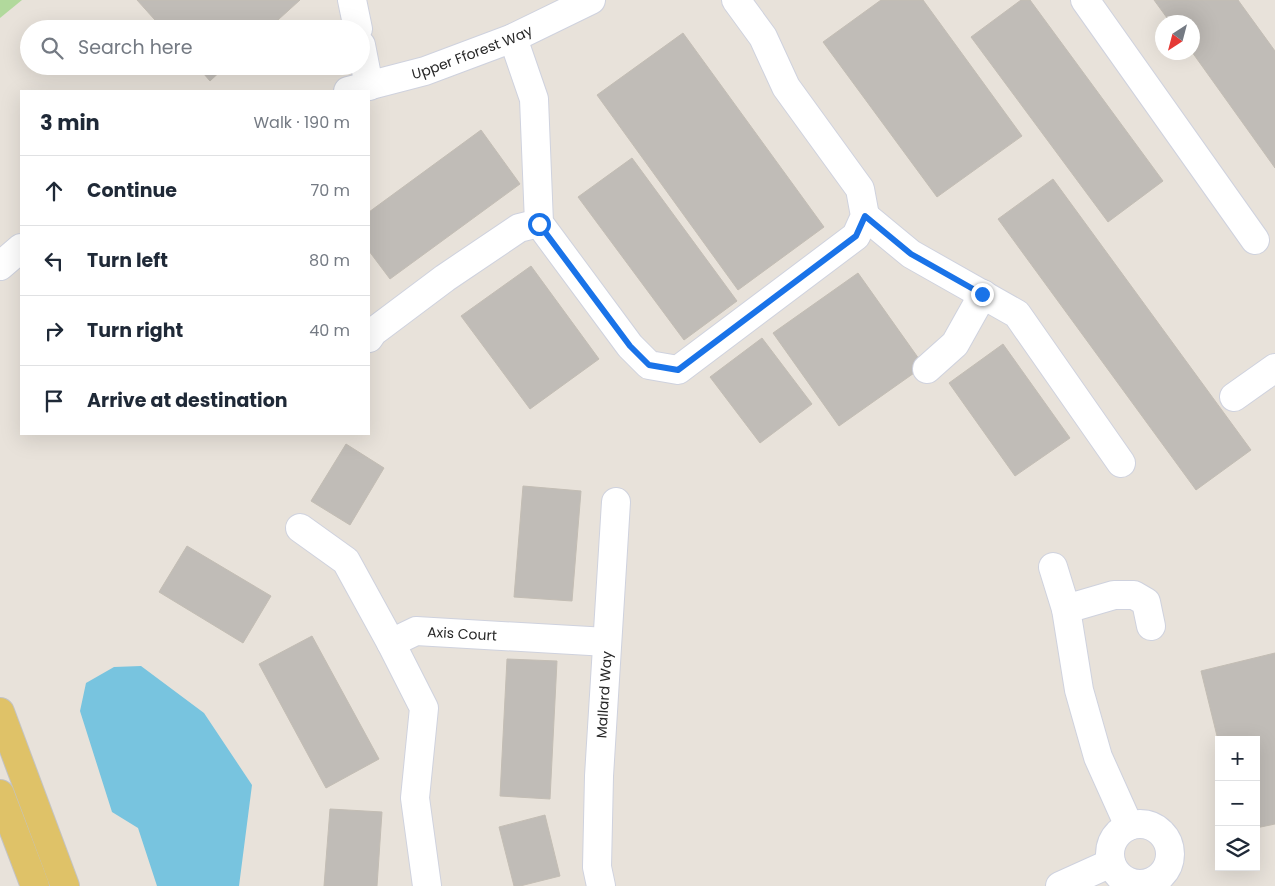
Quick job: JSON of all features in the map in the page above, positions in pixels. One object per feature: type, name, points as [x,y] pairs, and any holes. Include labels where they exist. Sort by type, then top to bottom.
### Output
[{"type":"main road","points":[[0,712],[65,886]]},
{"type":"main road","points":[[0,794],[35,886]]},
{"type":"street","points":[[352,0],[356,20]]},
{"type":"street","name":"Upper Fforest Way","points":[[358,88],[425,72],[513,38],[591,0]]},
{"type":"street","points":[[513,38],[534,99],[539,224],[630,346],[649,365],[678,370],[856,236],[865,216],[860,189],[786,88],[763,37],[736,0]]},
{"type":"street","points":[[1085,0],[1255,240]]},
{"type":"street","points":[[358,88],[359,75]]},
{"type":"street","points":[[865,216],[911,254],[1018,314],[1121,463]]},
{"type":"street","points":[[370,336],[373,332],[445,278],[519,228],[539,224]]},
{"type":"street","points":[[0,266],[20,249]]},
{"type":"street","points":[[927,369],[955,344],[982,294]]},
{"type":"street","points":[[1234,397],[1274,369]]},
{"type":"street","name":"Mallard Way","points":[[601,886],[597,867],[599,776],[616,502]]},
{"type":"street","points":[[300,528],[346,560],[424,708],[415,798],[427,886]]},
{"type":"street","points":[[1053,567],[1066,609],[1079,690],[1098,757],[1129,826]]},
{"type":"street","points":[[1066,609],[1114,595],[1134,595],[1146,602],[1151,626]]},
{"type":"street","name":"Axis Court","points":[[391,643],[416,631],[607,642]]},
{"type":"street","points":[[1149,825],[1158,830],[1165,838],[1169,847],[1170,857],[1167,866],[1157,878],[1144,885],[1124,879],[1116,872],[1112,863],[1110,852],[1113,841],[1119,832],[1129,826],[1149,825]]},
{"type":"street","points":[[1060,886],[1112,863]]},
{"type":"green space","points":[[0,0],[22,0],[0,18]]},
{"type":"water","points":[[141,666],[204,713],[252,785],[239,886],[157,886],[138,828],[112,812],[80,711],[86,683],[114,667]]},
{"type":"building","points":[[137,0],[300,0],[278,20],[155,20]]},
{"type":"building","points":[[881,0],[923,0],[1022,136],[937,197],[823,42]]},
{"type":"building","points":[[1021,0],[1030,0],[1163,181],[1108,222],[971,37]]},
{"type":"building","points":[[1154,0],[1238,0],[1275,51],[1275,168],[1198,60],[1200,60],[1200,15],[1165,15]]},
{"type":"building","points":[[683,33],[824,227],[738,290],[597,95]]},
{"type":"building","points":[[205,75],[216,75],[210,81]]},
{"type":"building","points":[[481,130],[520,184],[390,279],[370,252],[370,211]]},
{"type":"building","points":[[632,158],[737,301],[684,340],[578,197]]},
{"type":"building","points":[[1053,179],[1251,450],[1196,490],[998,219]]},
{"type":"building","points":[[531,266],[599,359],[530,409],[461,316]]},
{"type":"building","points":[[858,273],[924,366],[839,426],[773,333]]},
{"type":"building","points":[[762,338],[812,404],[760,443],[710,377]]},
{"type":"building","points":[[1003,344],[1070,438],[1015,476],[949,383]]},
{"type":"building","points":[[346,444],[384,468],[350,525],[311,501]]},
{"type":"building","points":[[523,486],[581,491],[572,601],[514,597]]},
{"type":"building","points":[[187,546],[271,596],[243,643],[159,592]]},
{"type":"building","points":[[312,636],[379,759],[326,788],[259,664]]},
{"type":"building","points":[[1275,653],[1275,824],[1260,827],[1260,736],[1217,736],[1201,671]]},
{"type":"building","points":[[507,659],[557,661],[550,799],[500,796]]},
{"type":"building","points":[[330,809],[382,812],[377,886],[324,886]]},
{"type":"building","points":[[545,815],[560,876],[514,886],[499,827]]},
{"type":"route","points":[[539,224],[630,346],[649,365],[678,370],[856,236],[865,216],[911,254],[982,294]]}]
